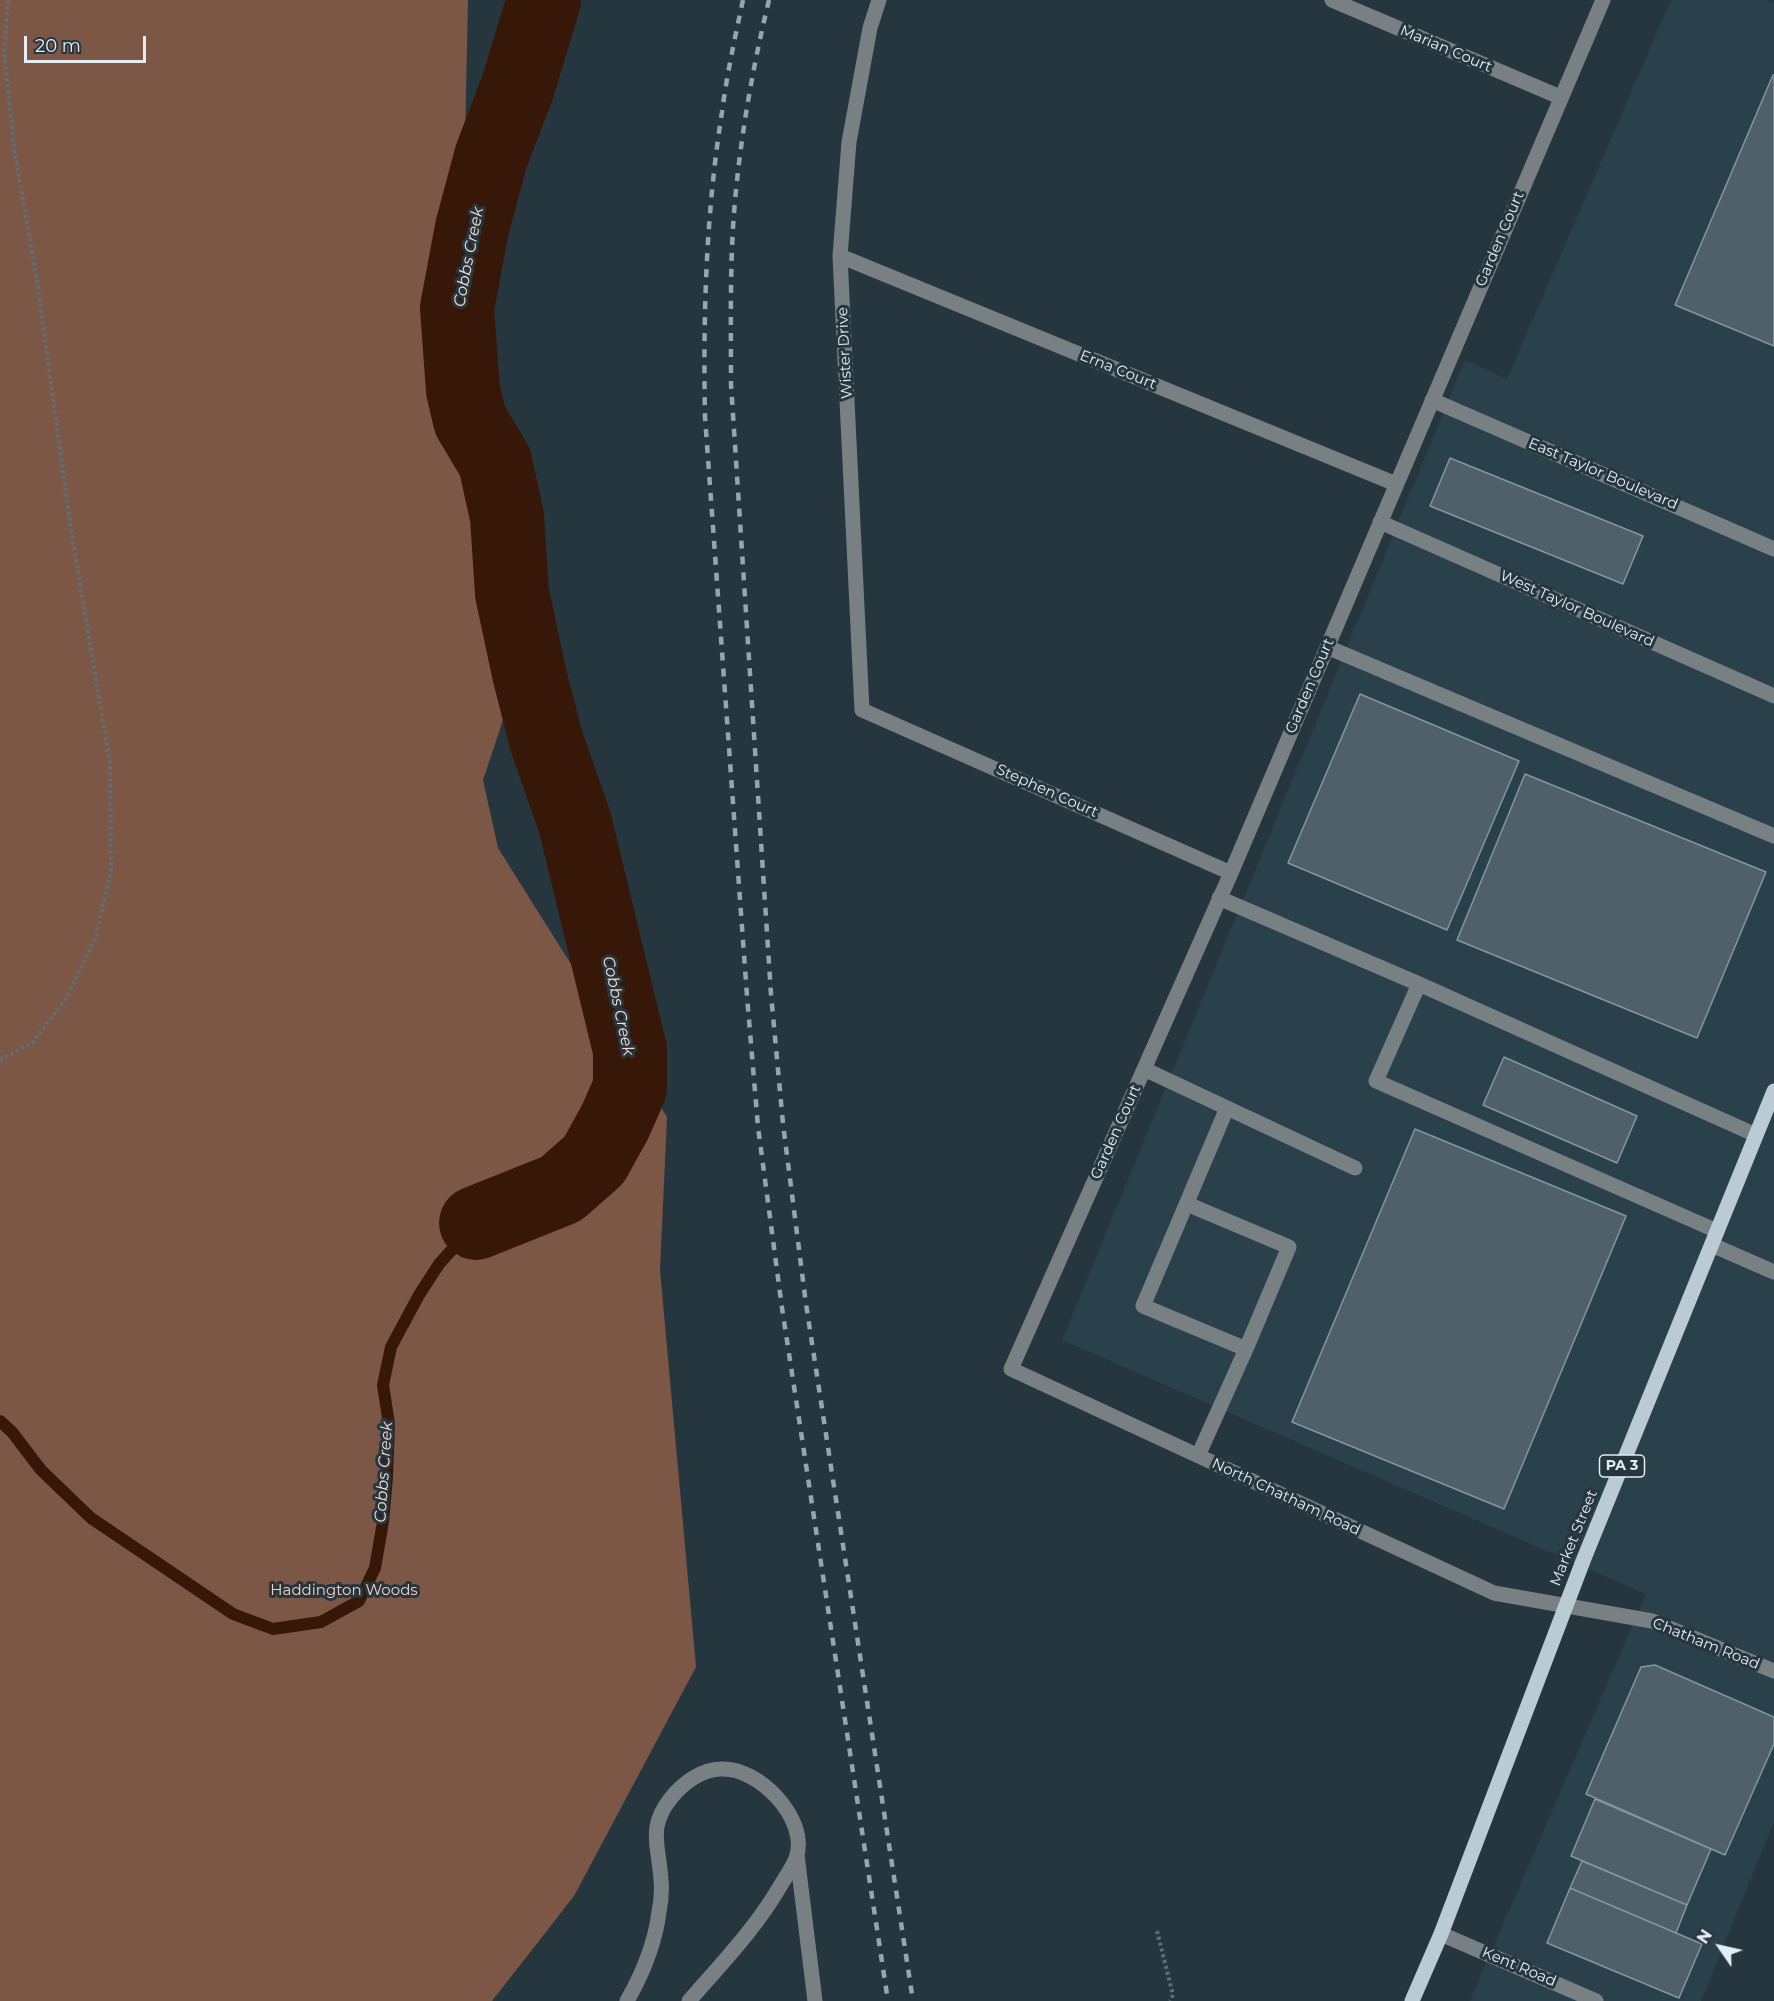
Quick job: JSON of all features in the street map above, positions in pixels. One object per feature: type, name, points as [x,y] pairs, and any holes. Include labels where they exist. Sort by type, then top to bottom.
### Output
[{"type":"main road","name":"Market Street","points":[[1412,2001],[1441,1934],[1566,1606],[1774,1091]]},
{"type":"street","name":"Wister Drive","points":[[862,710],[840,256],[849,142],[870,28],[879,0]]},
{"type":"street","name":"Marian Court","points":[[1332,0],[1560,97]]},
{"type":"street","name":"Garden Court","points":[[1011,1369],[1231,873],[1603,0]]},
{"type":"street","name":"Erna Court","points":[[840,256],[1396,484]]},
{"type":"street","name":"East Taylor Boulevard","points":[[1432,400],[1774,549]]},
{"type":"street","name":"West Taylor Boulevard","points":[[1380,522],[1774,696]]},
{"type":"street","points":[[1327,647],[1774,836]]},
{"type":"street","name":"Stephen Court","points":[[862,710],[1231,873]]},
{"type":"street","points":[[1220,898],[1419,984],[1756,1135]]},
{"type":"street","points":[[1419,984],[1376,1081],[1714,1238],[1774,1272]]},
{"type":"street","points":[[1144,1069],[1354,1168]]},
{"type":"street","points":[[1227,1108],[1143,1306],[1246,1349]]},
{"type":"street","points":[[1187,1204],[1289,1247],[1198,1456]]},
{"type":"street","name":"North Chatham Road","points":[[1011,1369],[1494,1593],[1566,1606]]},
{"type":"street","name":"Chatham Road","points":[[1566,1606],[1652,1621],[1774,1671]]},
{"type":"street","points":[[627,2001],[645,1968],[659,1912],[661,1880],[655,1834],[661,1814],[671,1798],[687,1782],[720,1768],[738,1770],[759,1781],[778,1797],[791,1818],[797,1838],[797,1855],[815,2001]]},
{"type":"street","points":[[689,2001],[755,1925],[797,1855]]},
{"type":"street","name":"Kent Road","points":[[1441,1934],[1596,2001]]},
{"type":"path","points":[[0,1060],[32,1043],[66,999],[96,937],[111,870],[110,763],[70,523],[38,286],[14,148],[2,52],[8,0]]},
{"type":"path","points":[[1157,1931],[1173,1995],[1170,2001]]},
{"type":"shaded area","points":[[1671,0],[1767,0],[1774,3],[1774,1822],[1701,2001],[1470,2001],[1646,1594],[1062,1340],[1465,360],[1507,379]]},
{"type":"green space","name":"Haddington Woods","points":[[0,0],[468,0],[465,141],[490,521],[512,693],[483,780],[498,848],[667,1117],[660,1270],[696,1667],[574,1896],[492,2001],[0,2001]]},
{"type":"building","points":[[1774,75],[1774,346],[1675,305]]},
{"type":"building","points":[[1450,458],[1643,536],[1623,584],[1430,506]]},
{"type":"building","points":[[1360,694],[1519,761],[1447,930],[1288,863]]},
{"type":"building","points":[[1525,774],[1766,872],[1697,1038],[1457,940]]},
{"type":"building","points":[[1504,1057],[1637,1116],[1617,1163],[1483,1105]]},
{"type":"building","points":[[1415,1129],[1626,1216],[1504,1509],[1292,1422]]},
{"type":"building","points":[[1655,1665],[1774,1717],[1774,1744],[1725,1855],[1586,1794],[1641,1667]]},
{"type":"building","points":[[1595,1799],[1711,1849],[1687,1905],[1571,1856]]},
{"type":"building","points":[[1582,1861],[1687,1905],[1676,1933],[1570,1888]]},
{"type":"building","points":[[1570,1888],[1702,1944],[1679,1998],[1547,1943]]},
{"type":"waterway","name":"Cobbs Creek","points":[[476,1223],[561,1189],[594,1160],[630,1088],[630,1050],[575,823],[546,740],[529,673],[512,593],[507,517],[495,462],[470,420],[463,390],[457,308],[472,228],[491,157],[518,86],[544,0]]},
{"type":"waterway","name":"Cobbs Creek","points":[[0,1421],[12,1432],[41,1470],[91,1518],[233,1614],[273,1629],[321,1622],[359,1601],[375,1568],[383,1522],[387,1477],[389,1424],[383,1385],[391,1347],[439,1264],[476,1223]]},
{"type":"railway","points":[[743,0],[726,84],[712,188],[705,302],[705,417],[758,1127],[782,1308],[888,2001]]},
{"type":"railway","points":[[769,0],[751,84],[735,198],[732,247],[731,384],[771,994],[783,1124],[806,1304],[913,2001]]}]
